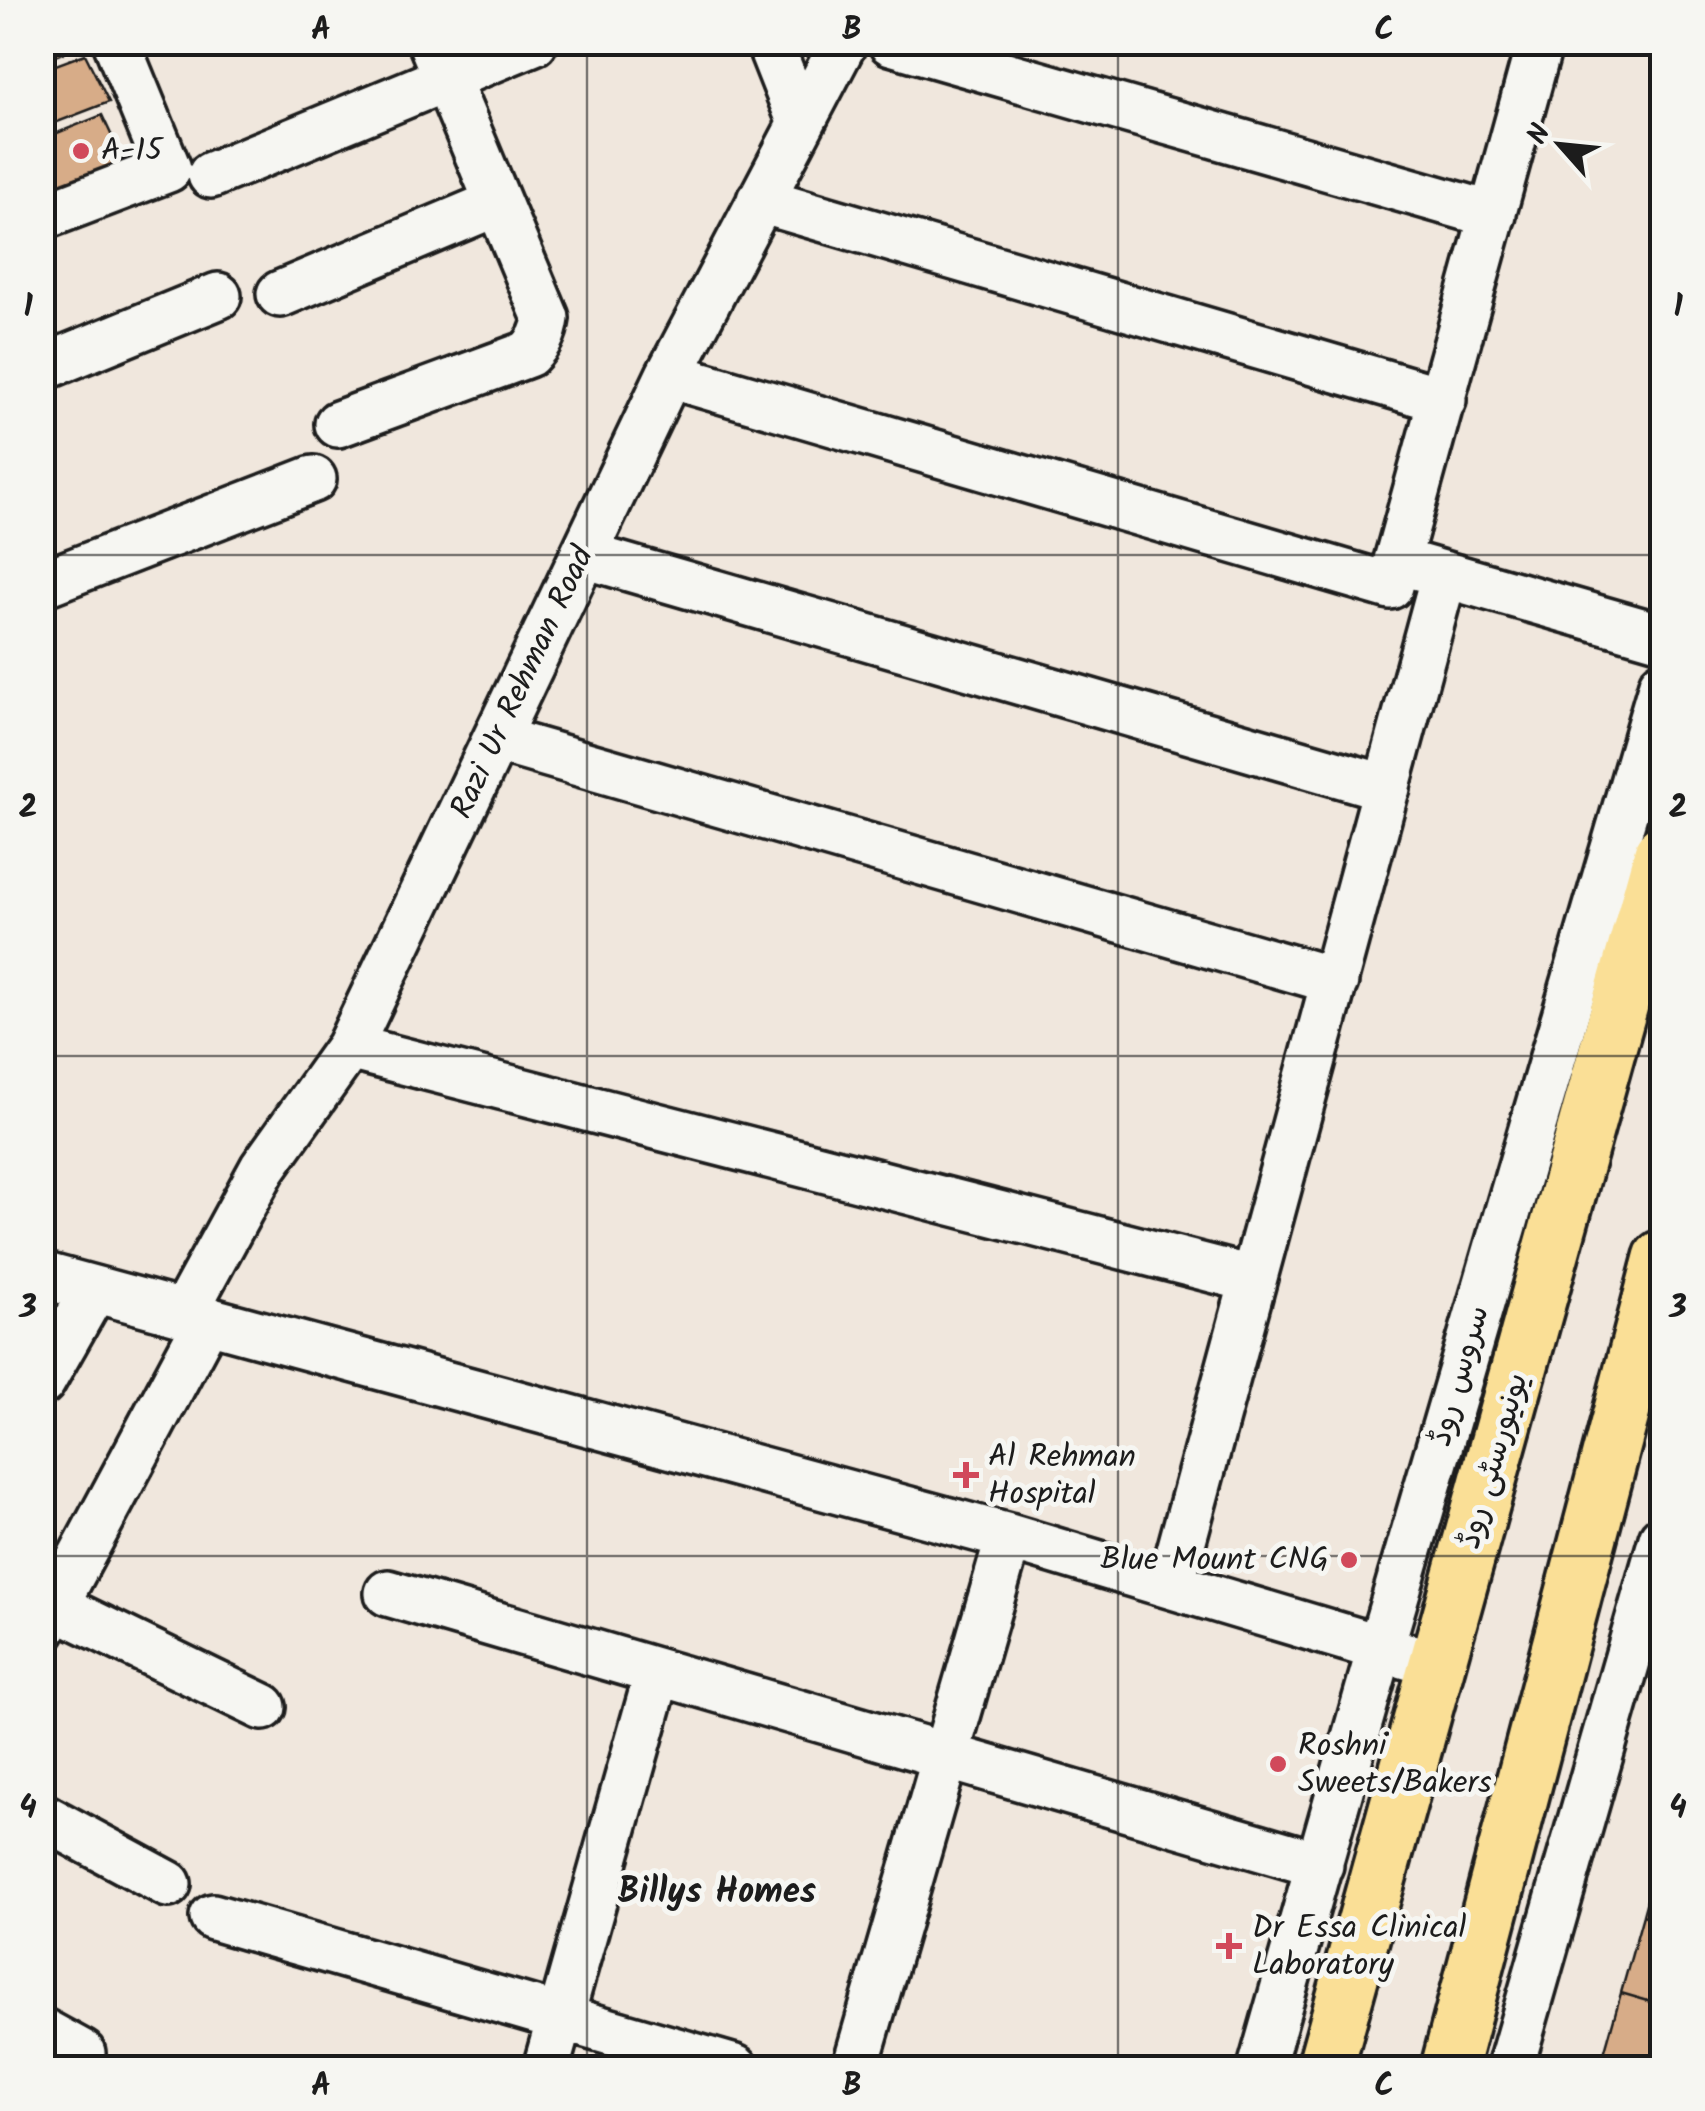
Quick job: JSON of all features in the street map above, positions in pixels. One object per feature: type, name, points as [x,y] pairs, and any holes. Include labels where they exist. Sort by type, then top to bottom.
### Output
[{"type":"main road","name":"یونیورسٹی روڈ","points":[[1325,2068],[1662,853]]},
{"type":"main road","points":[[1452,2059],[1662,1258]]},
{"type":"street","points":[[116,42],[189,172]]},
{"type":"street","points":[[42,217],[189,172],[439,60],[534,42]]},
{"type":"street","points":[[768,42],[801,122]]},
{"type":"street","name":"Razi Ur Rehman Road","points":[[49,1618],[196,1316],[263,1168],[350,1047],[669,375],[844,42]]},
{"type":"street","points":[[891,42],[1493,214]]},
{"type":"street","points":[[669,375],[1390,586],[1540,42]]},
{"type":"street","points":[[338,424],[528,354],[538,344],[546,318],[439,60]]},
{"type":"street","points":[[760,200],[1443,400]]},
{"type":"street","points":[[280,294],[498,202]]},
{"type":"street","points":[[42,368],[218,296]]},
{"type":"street","points":[[42,584],[312,479]]},
{"type":"street","points":[[584,555],[1387,788]]},
{"type":"street","points":[[1398,561],[1662,637]]},
{"type":"street","points":[[1171,1584],[1444,575]]},
{"type":"street","name":"سروس روڈ","points":[[1261,2068],[1662,684]]},
{"type":"street","points":[[496,740],[1335,981]]},
{"type":"street","points":[[350,1047],[1252,1279]]},
{"type":"street","points":[[42,1275],[1009,1538],[1437,1664]]},
{"type":"street","points":[[42,1382],[94,1290]]},
{"type":"street","points":[[855,2068],[1009,1538]]},
{"type":"street","points":[[1452,2059],[1512,2068],[1662,1539]]},
{"type":"street","points":[[388,1593],[1320,1866]]},
{"type":"street","points":[[49,1618],[263,1707]]},
{"type":"street","points":[[546,2068],[658,1672]]},
{"type":"street","points":[[42,1816],[168,1884]]},
{"type":"street","points":[[213,1917],[736,2068]]},
{"type":"street","points":[[42,2031],[82,2052]]},
{"type":"building","points":[[42,42],[83,42],[84,45],[42,61]]},
{"type":"building","points":[[85,54],[109,102],[42,128],[42,70]]},
{"type":"building","name":"A-15","points":[[102,115],[125,164],[44,195],[42,139]]},
{"type":"building","points":[[1662,1845],[1662,1921],[1643,1915]]},
{"type":"building","points":[[1643,1915],[1662,1921],[1662,2005],[1621,1993]]},
{"type":"building","points":[[1621,1993],[1662,2005],[1662,2068],[1600,2068]]},
{"type":"place","name":"A-15","points":[[81,151]]},
{"type":"place","name":"Al Rehman Hospital","points":[[966,1475]]},
{"type":"place","name":"Blue Mount CNG","points":[[1349,1560]]},
{"type":"place","name":"Roshni Sweets/Bakers","points":[[1278,1764]]},
{"type":"place","name":"Dr Essa Clinical Laboratory","points":[[1229,1946]]},
{"type":"district","name":"Billys Homes","points":[[717,1893]]}]
